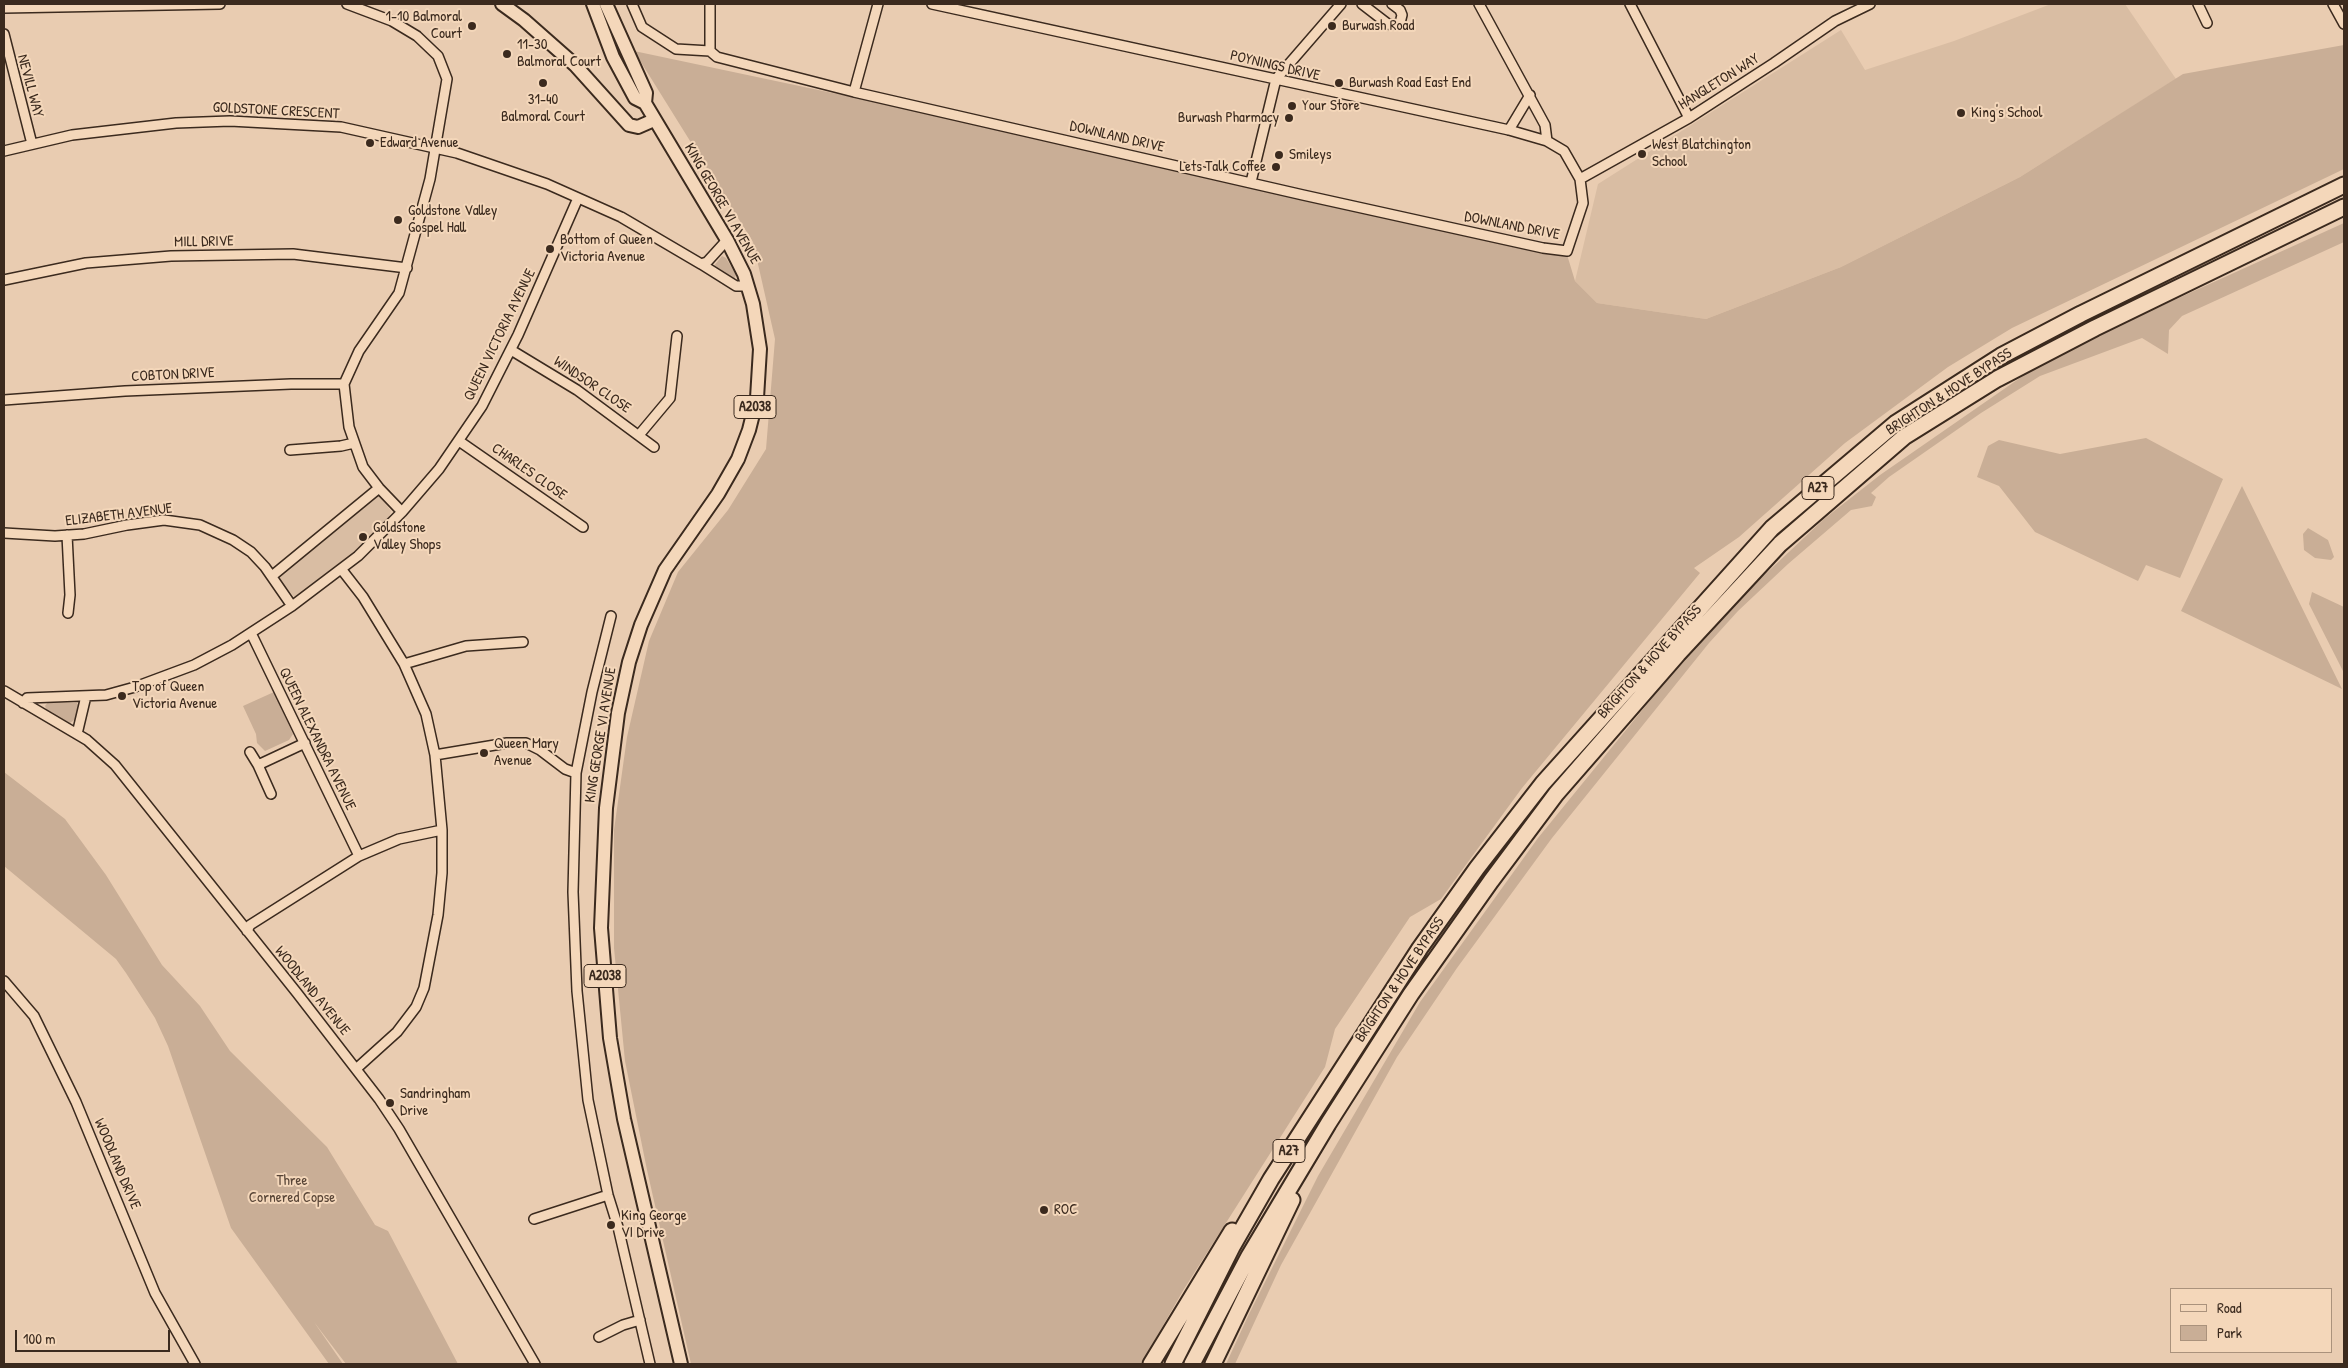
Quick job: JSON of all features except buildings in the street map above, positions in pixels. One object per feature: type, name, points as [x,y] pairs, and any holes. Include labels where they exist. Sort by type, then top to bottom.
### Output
[{"type":"highway","name":"BRIGHTON & HOVE BYPASS","points":[[1173,1364],[1232,1247],[1272,1179],[1395,984],[1477,868],[1542,783],[1772,528],[1896,423],[2000,356],[2090,309],[2344,185]]},
{"type":"highway","name":"BRIGHTON & HOVE BYPASS","points":[[1192,1364],[1249,1256],[1328,1124],[1430,966],[1556,794],[1678,654],[1780,544],[1904,437],[1997,379],[2130,310],[2344,207]]},
{"type":"highway","name":"A27","points":[[1213,1364],[1328,1124]]},
{"type":"highway","name":"A27","points":[[1151,1364],[1224,1242],[1272,1179]]},
{"type":"main road","points":[[502,4],[524,20],[575,65],[629,125],[638,128],[654,120]]},
{"type":"main road","name":"KING GEORGE VI AVENUE","points":[[593,4],[616,63],[634,98],[645,103]]},
{"type":"main road","name":"KING GEORGE VI AVENUE","points":[[606,4],[646,93],[645,103],[727,240],[748,286],[757,325],[760,349],[759,382],[752,421],[738,459],[726,482],[673,558],[648,606],[629,662],[618,713],[606,808],[601,928],[610,1038],[624,1119],[681,1364]]},
{"type":"street","points":[[4,8],[220,4]]},
{"type":"street","points":[[347,4],[405,28],[428,45],[438,56],[446,72],[447,87],[434,147],[436,152],[407,268],[395,299],[358,351],[344,384],[349,427],[363,467],[379,488],[402,512]]},
{"type":"street","points":[[632,4],[642,27],[676,49],[710,51],[710,4]]},
{"type":"street","points":[[854,92],[878,4]]},
{"type":"street","name":"POYNINGS DRIVE","points":[[932,4],[1509,130],[1547,141],[1564,151],[1580,179],[1583,203],[1567,251]]},
{"type":"street","points":[[1251,182],[1276,79],[1341,4]]},
{"type":"street","points":[[1362,4],[1388,24],[1394,25],[1400,23],[1402,15],[1400,10],[1392,4]]},
{"type":"street","points":[[1479,4],[1545,125],[1547,141]]},
{"type":"street","points":[[1630,4],[1689,118]]},
{"type":"street","name":"HANGLETON WAY","points":[[1580,179],[1689,118],[1774,64],[1835,21],[1870,4]]},
{"type":"street","points":[[2198,4],[2207,22]]},
{"type":"street","points":[[2333,4],[2344,24]]},
{"type":"street","name":"NEVILL WAY","points":[[4,34],[32,144]]},
{"type":"street","name":"DOWNLAND DRIVE","points":[[710,51],[718,58],[854,92],[1543,248],[1567,251]]},
{"type":"street","points":[[1509,130],[1530,95]]},
{"type":"street","name":"GOLDSTONE CRESCENT","points":[[4,151],[72,135],[144,125],[230,121],[341,127],[434,147],[547,184],[621,217],[736,286],[748,286]]},
{"type":"street","name":"QUEEN VICTORIA AVENUE","points":[[23,703],[26,698],[106,695],[129,689],[187,668],[251,634],[342,570],[402,512],[460,441],[482,406],[511,350],[578,198]]},
{"type":"street","points":[[701,264],[707,262],[727,240]]},
{"type":"street","name":"MILL DRIVE","points":[[4,280],[106,260],[171,256],[293,254],[407,268]]},
{"type":"street","points":[[639,435],[670,398],[677,336]]},
{"type":"street","name":"WINDSOR CLOSE","points":[[511,350],[578,390],[654,447]]},
{"type":"street","name":"COBTON DRIVE","points":[[4,400],[124,391],[291,384],[344,384]]},
{"type":"street","name":"CHARLES CLOSE","points":[[460,441],[583,527]]},
{"type":"street","points":[[290,450],[354,443]]},
{"type":"street","points":[[272,576],[379,488]]},
{"type":"street","name":"ELIZABETH AVENUE","points":[[4,532],[67,535],[164,520],[189,522],[212,529],[251,552],[272,576],[292,606]]},
{"type":"street","points":[[67,535],[70,594],[68,613]]},
{"type":"street","points":[[342,570],[363,597],[404,664],[426,714],[435,755],[442,830],[442,873],[438,915],[424,988],[416,1007],[397,1032],[356,1069]]},
{"type":"street","points":[[611,616],[592,692],[576,773],[573,892],[577,990],[588,1100],[608,1195],[618,1228],[650,1364]]},
{"type":"street","name":"QUEEN ALEXANDRA AVENUE","points":[[251,634],[359,856]]},
{"type":"street","points":[[404,664],[466,646],[523,642]]},
{"type":"street","name":"WOODLAND AVENUE","points":[[4,691],[77,734],[97,748],[115,765],[356,1069],[404,1137],[535,1364]]},
{"type":"street","points":[[77,734],[86,696]]},
{"type":"street","points":[[258,765],[305,743]]},
{"type":"street","points":[[435,755],[506,743],[526,743],[540,750],[565,769],[576,773]]},
{"type":"street","points":[[250,752],[271,794]]},
{"type":"street","points":[[247,931],[250,925],[359,856],[399,839],[442,830]]},
{"type":"street","name":"WOODLAND DRIVE","points":[[4,981],[34,1016],[76,1102],[155,1293],[196,1364]]},
{"type":"street","points":[[534,1220],[608,1195]]},
{"type":"street","points":[[599,1337],[623,1324],[640,1320]]},
{"type":"shaded area","points":[[2051,4],[2125,4],[2176,79],[2020,177],[1841,267],[1706,319],[1597,303],[1575,281],[1598,184],[1841,30],[1865,70],[1954,41]]},
{"type":"shaded area","points":[[377,493],[391,511],[388,521],[341,566],[296,599],[277,577]]},
{"type":"green space","points":[[2344,45],[2344,169],[2012,328],[1948,367],[1845,443],[1739,537],[1694,568],[1700,573],[1522,788],[1441,899],[1410,917],[1335,1029],[1325,1067],[1184,1289],[1141,1364],[691,1364],[647,1170],[625,1061],[614,948],[614,830],[627,737],[649,641],[678,572],[728,510],[766,449],[775,339],[753,242],[634,51],[1565,248],[1575,281],[1597,303],[1706,319],[1841,267],[2020,177],[2183,74]]},
{"type":"green space","points":[[2344,223],[2344,242],[2182,316],[2169,330],[2168,354],[2142,338],[2040,376],[1981,413],[1889,477],[1871,493],[1876,497],[1872,506],[1851,510],[1788,564],[1738,611],[1709,643],[1552,838],[1457,968],[1397,1057],[1281,1265],[1235,1364],[1226,1364],[1318,1176],[1420,1002],[1538,838],[1661,687],[1757,582],[1824,519],[1880,475],[2030,371],[2086,340]]},
{"type":"green space","points":[[722,256],[726,258],[736,275],[734,280],[713,267]]},
{"type":"green space","points":[[2146,438],[2223,479],[2180,578],[2146,565],[2138,581],[2035,532],[1999,486],[1977,477],[1988,446],[1999,440],[2060,454]]},
{"type":"green space","points":[[2242,486],[2342,689],[2181,611]]},
{"type":"green space","points":[[2308,528],[2328,540],[2334,557],[2331,560],[2315,558],[2304,550],[2303,534]]},
{"type":"green space","points":[[2312,592],[2344,607],[2344,673],[2309,604]]},
{"type":"green space","points":[[274,692],[293,734],[289,740],[265,751],[257,743],[256,734],[243,706]]},
{"type":"green space","points":[[48,702],[77,703],[80,708],[76,719],[70,723],[47,711],[45,706]]},
{"type":"green space","name":"Three Cornered Copse","points":[[4,772],[65,819],[106,875],[162,965],[200,1006],[230,1051],[327,1147],[375,1225],[388,1231],[458,1364],[346,1364],[314,1322],[343,1364],[329,1364],[231,1228],[168,1046],[155,1018],[126,973],[116,959],[4,866]]},
{"type":"place","name":"1-10 Balmoral Court","points":[[472,26]]},
{"type":"place","name":"Burwash Road","points":[[1332,26]]},
{"type":"place","name":"11-30 Balmoral Court","points":[[507,54]]},
{"type":"place","name":"31-40 Balmoral Court","points":[[543,83]]},
{"type":"place","name":"Burwash Road East End","points":[[1339,83]]},
{"type":"place","name":"Your Store","points":[[1292,106]]},
{"type":"place","name":"King's School","points":[[1961,113]]},
{"type":"place","name":"Burwash Pharmacy","points":[[1289,118]]},
{"type":"place","name":"Edward Avenue","points":[[370,143]]},
{"type":"place","name":"West Blatchington School","points":[[1642,154]]},
{"type":"place","name":"Smileys","points":[[1279,155]]},
{"type":"place","name":"Lets Talk Coffee","points":[[1276,167]]},
{"type":"place","name":"Goldstone Valley Gospel Hall","points":[[398,220]]},
{"type":"place","name":"Bottom of Queen Victoria Avenue","points":[[550,249]]},
{"type":"place","name":"Goldstone Valley Shops","points":[[363,537]]},
{"type":"place","name":"Top of Queen Victoria Avenue","points":[[122,696]]},
{"type":"place","name":"Queen Mary Avenue","points":[[484,753]]},
{"type":"place","name":"Sandringham Drive","points":[[390,1103]]},
{"type":"place","name":"ROC","points":[[1044,1210]]},
{"type":"place","name":"King George VI Drive","points":[[611,1225]]}]
